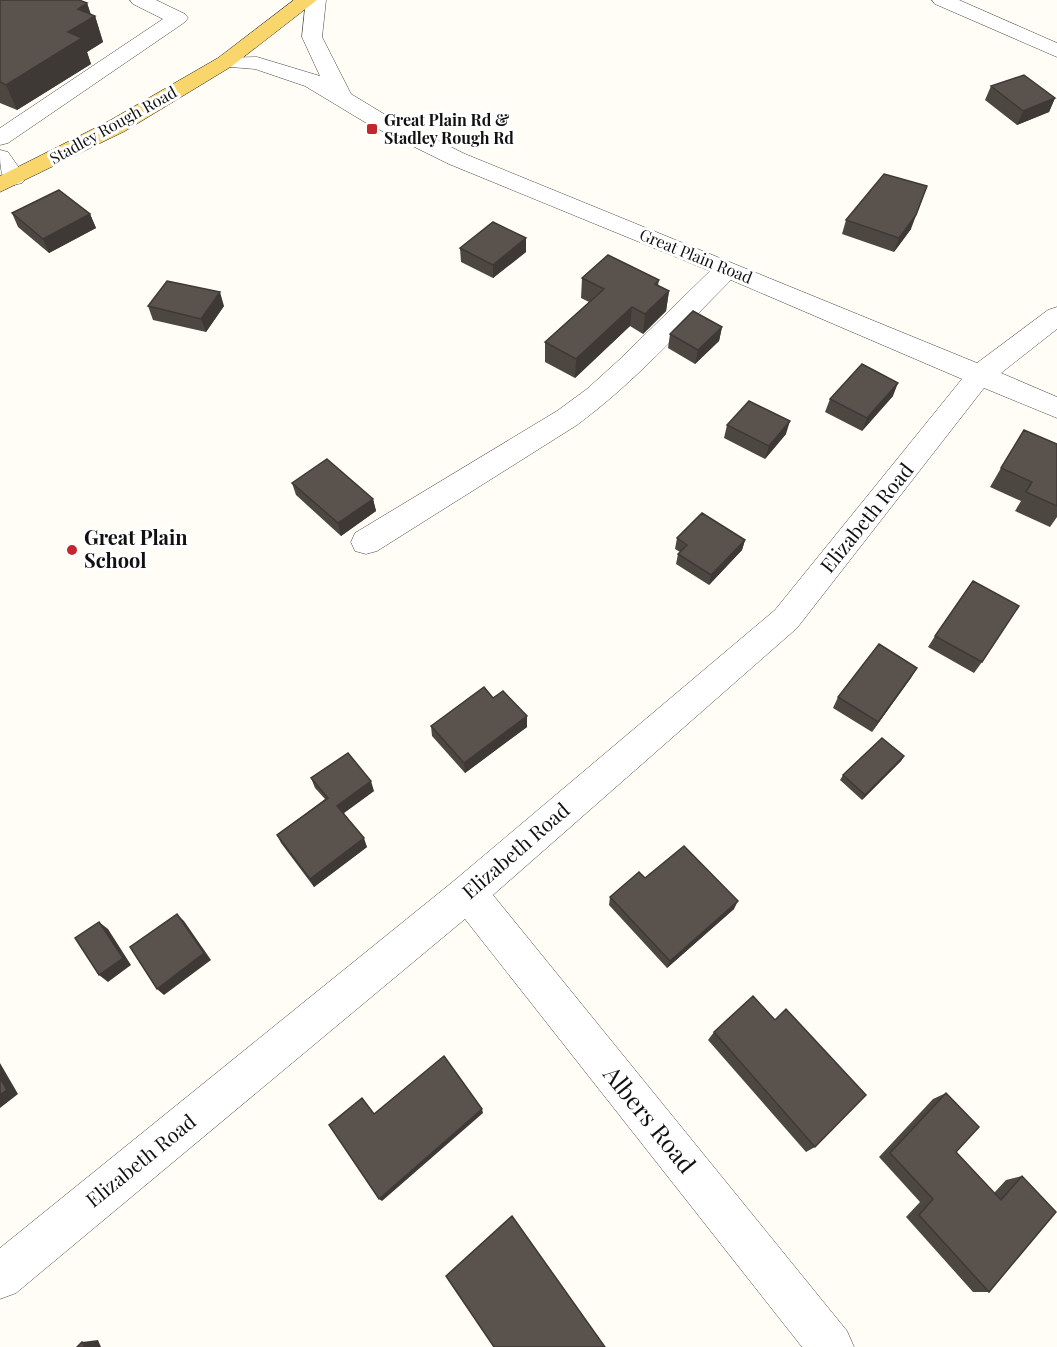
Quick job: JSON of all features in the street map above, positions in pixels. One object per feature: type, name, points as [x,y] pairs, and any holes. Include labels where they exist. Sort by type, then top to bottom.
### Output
[{"type":"main road","points":[[225,62],[307,0]]},
{"type":"main road","name":"Stadley Rough Road","points":[[7,181],[117,126],[225,62]]},
{"type":"street","points":[[0,138],[178,18],[140,0]]},
{"type":"street","points":[[316,0],[312,37],[340,95]]},
{"type":"street","points":[[942,0],[1057,51]]},
{"type":"street","name":"Great Plain Road","points":[[225,62],[257,63],[313,81],[340,95],[376,119],[457,159],[727,269],[1057,408]]},
{"type":"street","points":[[0,157],[7,181]]},
{"type":"street","points":[[366,542],[567,418],[597,396],[727,269]]},
{"type":"street","name":"Elizabeth Road","points":[[0,1277],[468,893],[786,619],[980,375],[1057,316]]},
{"type":"street","name":"Albers Road","points":[[468,893],[831,1347]]},
{"type":"building","points":[[0,0],[79,0],[87,3],[78,9],[95,16],[68,32],[82,38],[6,85],[0,82]]},
{"type":"building","points":[[1024,75],[1055,98],[1023,111],[991,86]]},
{"type":"building","points":[[884,174],[927,186],[916,215],[899,238],[846,220]]},
{"type":"building","points":[[59,190],[90,214],[43,239],[12,213]]},
{"type":"building","points":[[493,222],[526,238],[493,265],[460,248]]},
{"type":"building","points":[[608,255],[659,280],[655,284],[669,291],[645,314],[632,307],[576,359],[545,342],[604,289],[582,278]]},
{"type":"building","points":[[167,281],[220,292],[201,319],[148,306]]},
{"type":"building","points":[[693,311],[722,327],[698,350],[670,334]]},
{"type":"building","points":[[862,364],[898,383],[867,418],[830,399]]},
{"type":"building","points":[[749,401],[790,421],[769,446],[727,425]]},
{"type":"building","points":[[1024,430],[1057,444],[1057,506],[1026,492],[1032,482],[1001,468]]},
{"type":"building","points":[[327,459],[373,499],[338,523],[292,483]]},
{"type":"building","points":[[702,513],[745,540],[711,575],[678,554],[687,545],[677,538]]},
{"type":"building","points":[[973,581],[1019,606],[982,662],[935,636]]},
{"type":"building","points":[[879,644],[917,668],[878,722],[838,697]]},
{"type":"building","points":[[484,687],[493,698],[503,691],[527,716],[464,763],[431,726]]},
{"type":"building","points":[[882,738],[904,756],[865,795],[843,775]]},
{"type":"building","points":[[348,753],[371,781],[337,806],[364,838],[310,879],[277,835],[328,798],[311,778]]},
{"type":"building","points":[[684,846],[738,901],[670,961],[610,897],[639,872],[645,878]]},
{"type":"building","points":[[177,914],[204,953],[157,989],[130,947]]},
{"type":"building","points":[[99,922],[123,958],[99,975],[75,938]]},
{"type":"building","points":[[753,996],[775,1020],[786,1009],[866,1095],[815,1147],[714,1032]]},
{"type":"building","points":[[444,1056],[482,1109],[379,1199],[329,1125],[362,1098],[374,1114]]},
{"type":"building","points":[[0,1078],[7,1090],[0,1095]]},
{"type":"building","points":[[946,1093],[979,1127],[956,1152],[1001,1200],[1022,1176],[1056,1212],[989,1292],[919,1215],[933,1199],[890,1153]]},
{"type":"building","points":[[512,1216],[605,1347],[494,1347],[446,1276]]},
{"type":"place","name":"Great Plain Rd & Stadley Rough Rd","points":[[372,129]]},
{"type":"place","name":"Great Plain School","points":[[72,550]]}]
